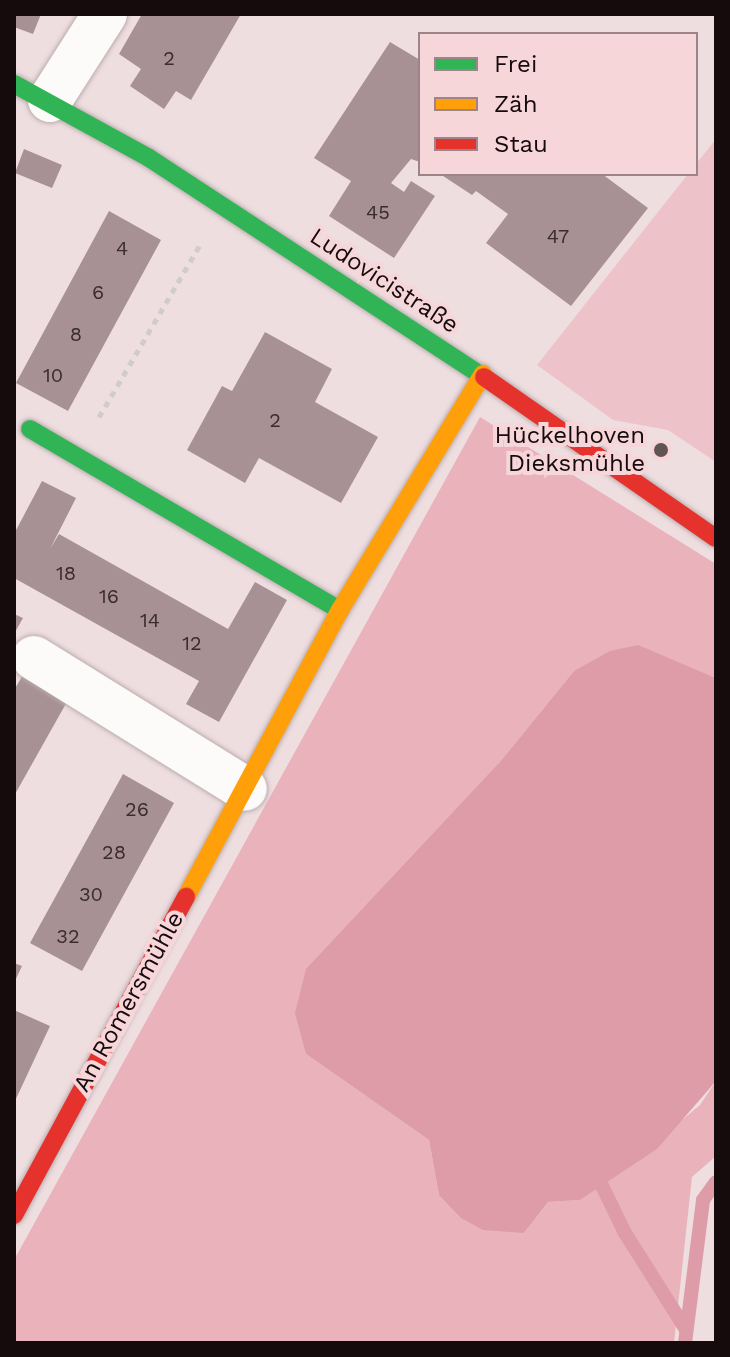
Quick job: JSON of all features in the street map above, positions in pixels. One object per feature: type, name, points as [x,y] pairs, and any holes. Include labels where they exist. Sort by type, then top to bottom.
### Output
[{"type":"street","points":[[32,92],[105,14]]},
{"type":"street","name":"Ludovicistraße","points":[[32,92],[149,158],[483,374],[716,538]]},
{"type":"street","name":"An Romersmühle","points":[[14,1215],[340,610],[483,374]]},
{"type":"street","points":[[30,429],[340,610]]},
{"type":"street","points":[[34,658],[245,789]]},
{"type":"path","points":[[76,456],[200,246]]},
{"type":"shaded area","points":[[716,139],[716,462],[668,430],[613,420],[537,365],[686,176],[698,176],[698,162]]},
{"type":"shaded area","points":[[480,417],[716,564],[716,678],[638,646],[574,671],[499,763],[306,1054],[429,1140],[439,1195],[524,1233],[548,1202],[580,1200],[612,1178],[700,1105],[716,1081],[716,1156],[692,1177],[674,1343],[14,1343],[14,1260]]},
{"type":"shaded area","points":[[638,645],[716,678],[716,1081],[657,1149],[580,1200],[548,1202],[524,1233],[483,1230],[461,1218],[439,1195],[429,1140],[306,1054],[295,1013],[306,969],[499,763],[574,671],[610,651]]},
{"type":"building","points":[[14,14],[41,14],[33,34],[14,27]]},
{"type":"building","points":[[142,14],[241,14],[191,100],[176,91],[164,109],[130,86],[141,69],[119,54]]},
{"type":"building","points":[[390,42],[418,59],[418,161],[411,159],[391,183],[404,192],[411,181],[435,196],[394,258],[329,216],[351,181],[314,158]]},
{"type":"building","points":[[24,149],[62,165],[52,188],[15,173]]},
{"type":"building","points":[[443,176],[605,176],[648,208],[571,306],[486,243],[508,214],[476,191],[472,195]]},
{"type":"building","points":[[109,211],[161,240],[68,411],[16,383]]},
{"type":"building","points":[[265,332],[332,369],[315,402],[378,437],[341,503],[259,458],[245,483],[187,450],[222,386],[232,391]]},
{"type":"building","points":[[42,481],[76,498],[50,549],[59,534],[228,629],[255,582],[287,600],[219,722],[186,704],[199,681],[14,578],[14,534]]},
{"type":"building","points":[[14,614],[23,618],[14,634]]},
{"type":"building","points":[[23,675],[68,700],[14,796],[14,690]]},
{"type":"building","points":[[123,774],[174,803],[82,971],[30,943]]},
{"type":"building","points":[[14,963],[22,966],[14,983]]},
{"type":"building","points":[[14,1010],[50,1026],[14,1103]]},
{"type":"waterway","points":[[594,1169],[625,1233],[685,1328]]},
{"type":"waterway","points":[[685,1343],[703,1200],[716,1182]]},
{"type":"traffic: fast","points":[[14,84],[149,158],[484,377]]},
{"type":"traffic: fast","points":[[30,429],[340,610]]},
{"type":"traffic: slow","points":[[186,897],[340,610],[483,374]]},
{"type":"traffic: jam","points":[[484,377],[716,538]]},
{"type":"traffic: jam","points":[[14,1215],[186,897]]},
{"type":"place","name":"Hückelhoven Dieksmühle","points":[[661,450]]}]
